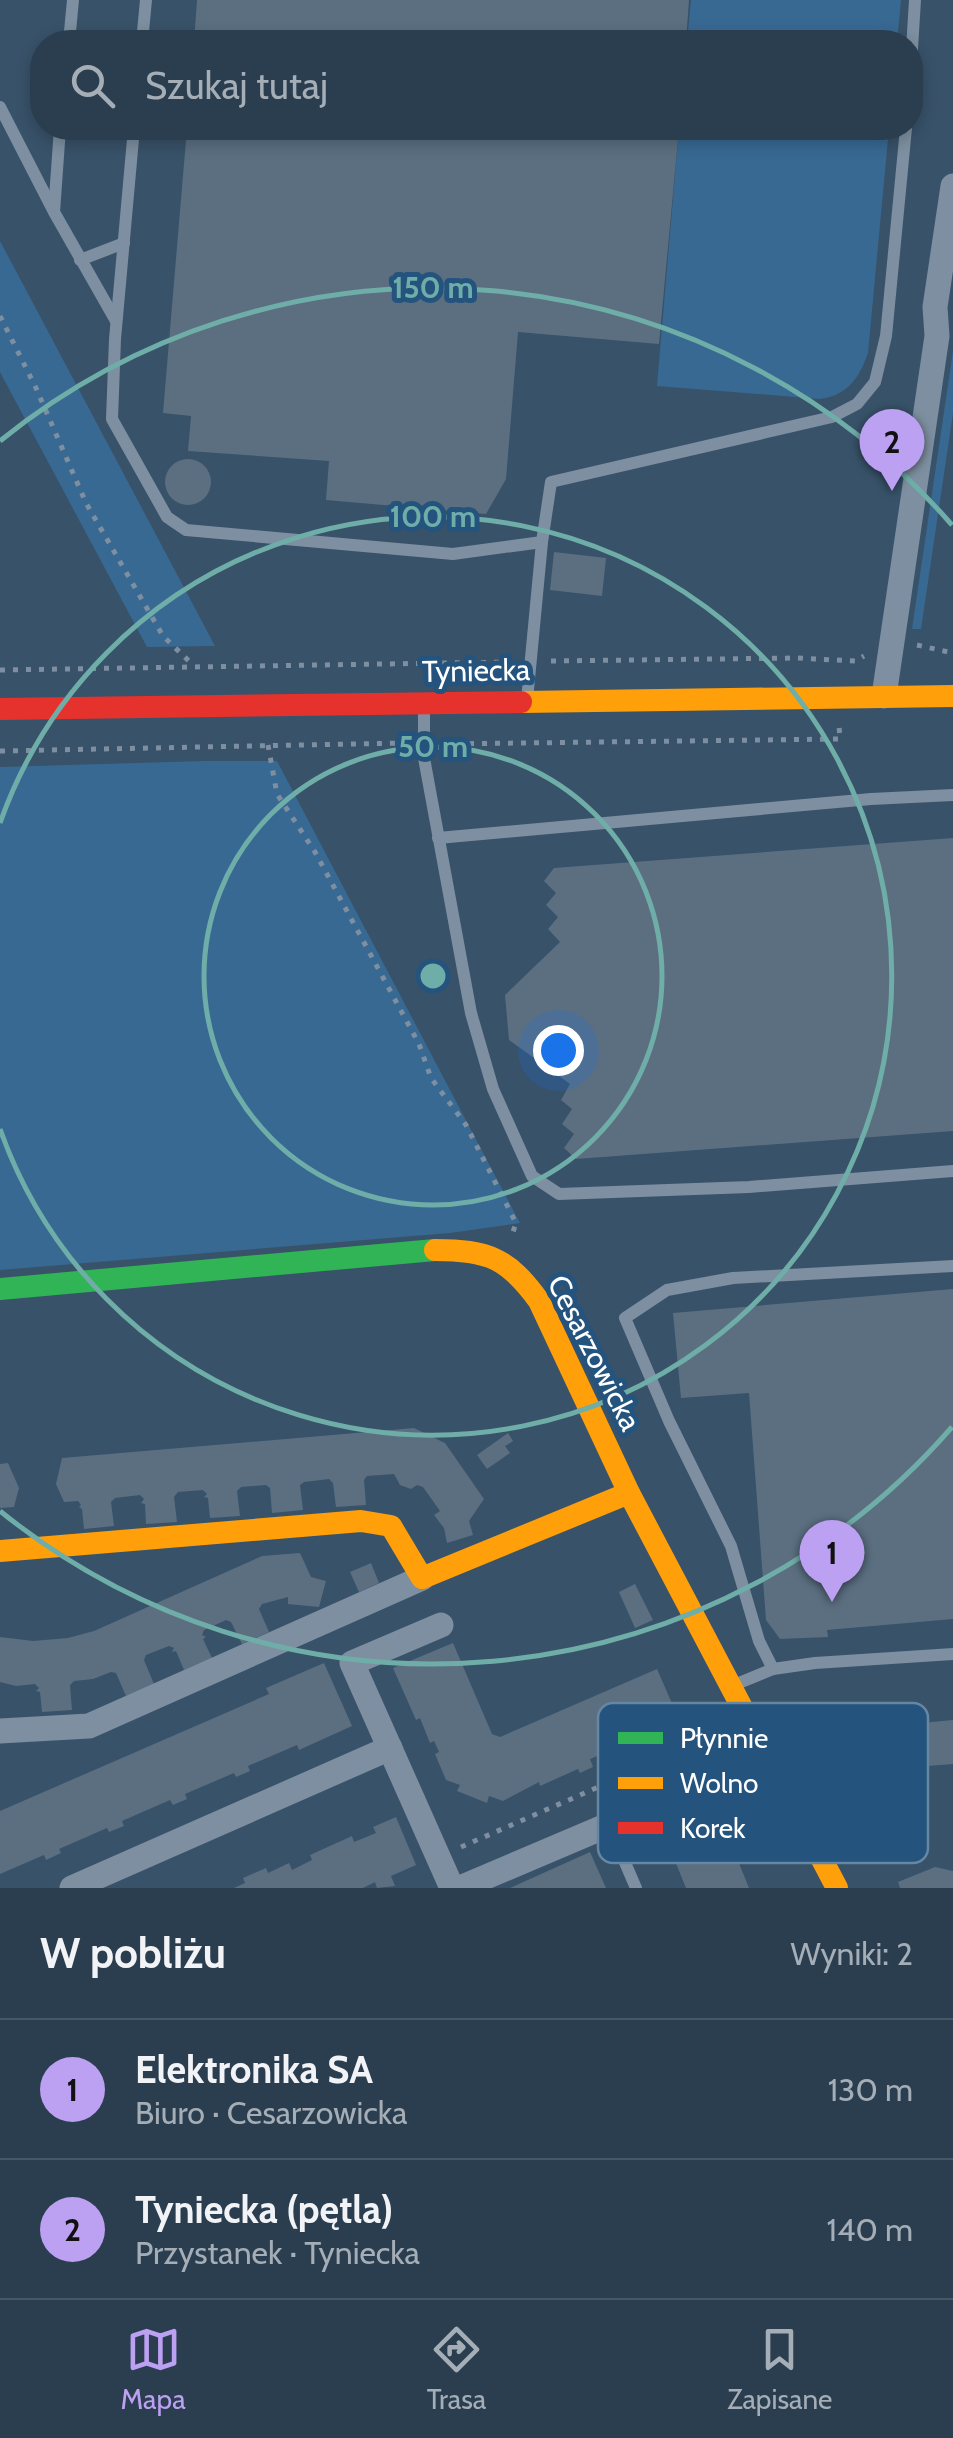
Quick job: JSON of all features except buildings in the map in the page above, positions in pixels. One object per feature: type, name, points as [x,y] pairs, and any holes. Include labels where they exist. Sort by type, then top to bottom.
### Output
[{"type":"street","points":[[884,696],[937,336],[935,307],[953,186]]},
{"type":"street","name":"Tyniecka","points":[[0,709],[953,696]]},
{"type":"street","points":[[0,1288],[437,1250],[480,1250],[503,1260]]},
{"type":"street","name":"Cesarzowicka","points":[[503,1260],[526,1281],[539,1301],[629,1493],[738,1703]]},
{"type":"street","points":[[0,1731],[89,1726],[422,1578],[629,1493]]},
{"type":"street","points":[[0,1551],[361,1521],[391,1526],[422,1578]]},
{"type":"street","points":[[442,1625],[352,1664],[438,1857],[456,1888],[598,1827]]},
{"type":"street","points":[[72,1888],[390,1748]]},
{"type":"street","name":"Cesarzowicka","points":[[824,1863],[838,1888]]},
{"type":"lane","points":[[70,30],[74,0]]},
{"type":"lane","points":[[143,30],[146,0]]},
{"type":"lane","points":[[914,30],[916,0]]},
{"type":"lane","points":[[0,107],[116,321]]},
{"type":"lane","points":[[54,212],[59,140]]},
{"type":"lane","points":[[133,140],[116,321],[112,419],[167,517],[186,530],[454,554],[542,542]]},
{"type":"lane","points":[[527,700],[550,482],[832,418],[845,413],[868,394],[876,382],[886,336],[905,140]]},
{"type":"lane","points":[[80,260],[124,243]]},
{"type":"lane","points":[[425,702],[424,758],[471,1014],[493,1089],[532,1176],[559,1194],[750,1187],[953,1171]]},
{"type":"lane","points":[[438,838],[834,802],[953,796]]},
{"type":"lane","points":[[773,1669],[759,1641],[731,1546],[669,1421],[625,1318],[667,1290],[733,1278],[953,1266]]},
{"type":"lane","points":[[730,1686],[773,1669],[953,1654]]},
{"type":"lane","points":[[625,1863],[636,1888]]},
{"type":"path","points":[[0,316],[86,503],[163,636],[195,667]]},
{"type":"path","points":[[924,646],[953,653]]},
{"type":"path","points":[[559,661],[742,658],[856,661],[869,651]]},
{"type":"path","points":[[0,670],[498,663]]},
{"type":"path","name":"Cesarzowicka","points":[[268,745],[277,794],[315,852],[419,1044],[431,1078],[466,1125],[516,1223],[503,1260]]},
{"type":"path","points":[[438,1857],[598,1787]]},
{"type":"shaded area","points":[[691,0],[901,0],[898,30],[688,30]]},
{"type":"shaded area","points":[[678,140],[888,140],[868,353],[861,370],[845,389],[820,399],[657,386]]},
{"type":"shaded area","points":[[0,241],[215,646],[147,647],[0,372]]},
{"type":"shaded area","points":[[953,351],[953,413],[921,629],[912,629]]},
{"type":"shaded area","points":[[277,761],[520,1223],[450,1233],[0,1270],[0,767]]},
{"type":"traffic: fast","points":[[0,1289],[435,1250]]},
{"type":"traffic: slow","points":[[521,702],[953,696]]},
{"type":"traffic: slow","points":[[435,1250],[469,1252],[495,1259],[517,1275],[539,1301],[629,1493],[740,1703]]},
{"type":"traffic: slow","points":[[0,1551],[361,1521],[391,1526],[422,1578],[629,1493]]},
{"type":"traffic: slow","points":[[824,1863],[837,1888]]},
{"type":"traffic: jam","points":[[0,709],[521,702]]},
{"type":"place","name":"Tyniecka (pętla)","points":[[892,491]]},
{"type":"place","name":"Elektronika SA","points":[[832,1602]]}]
